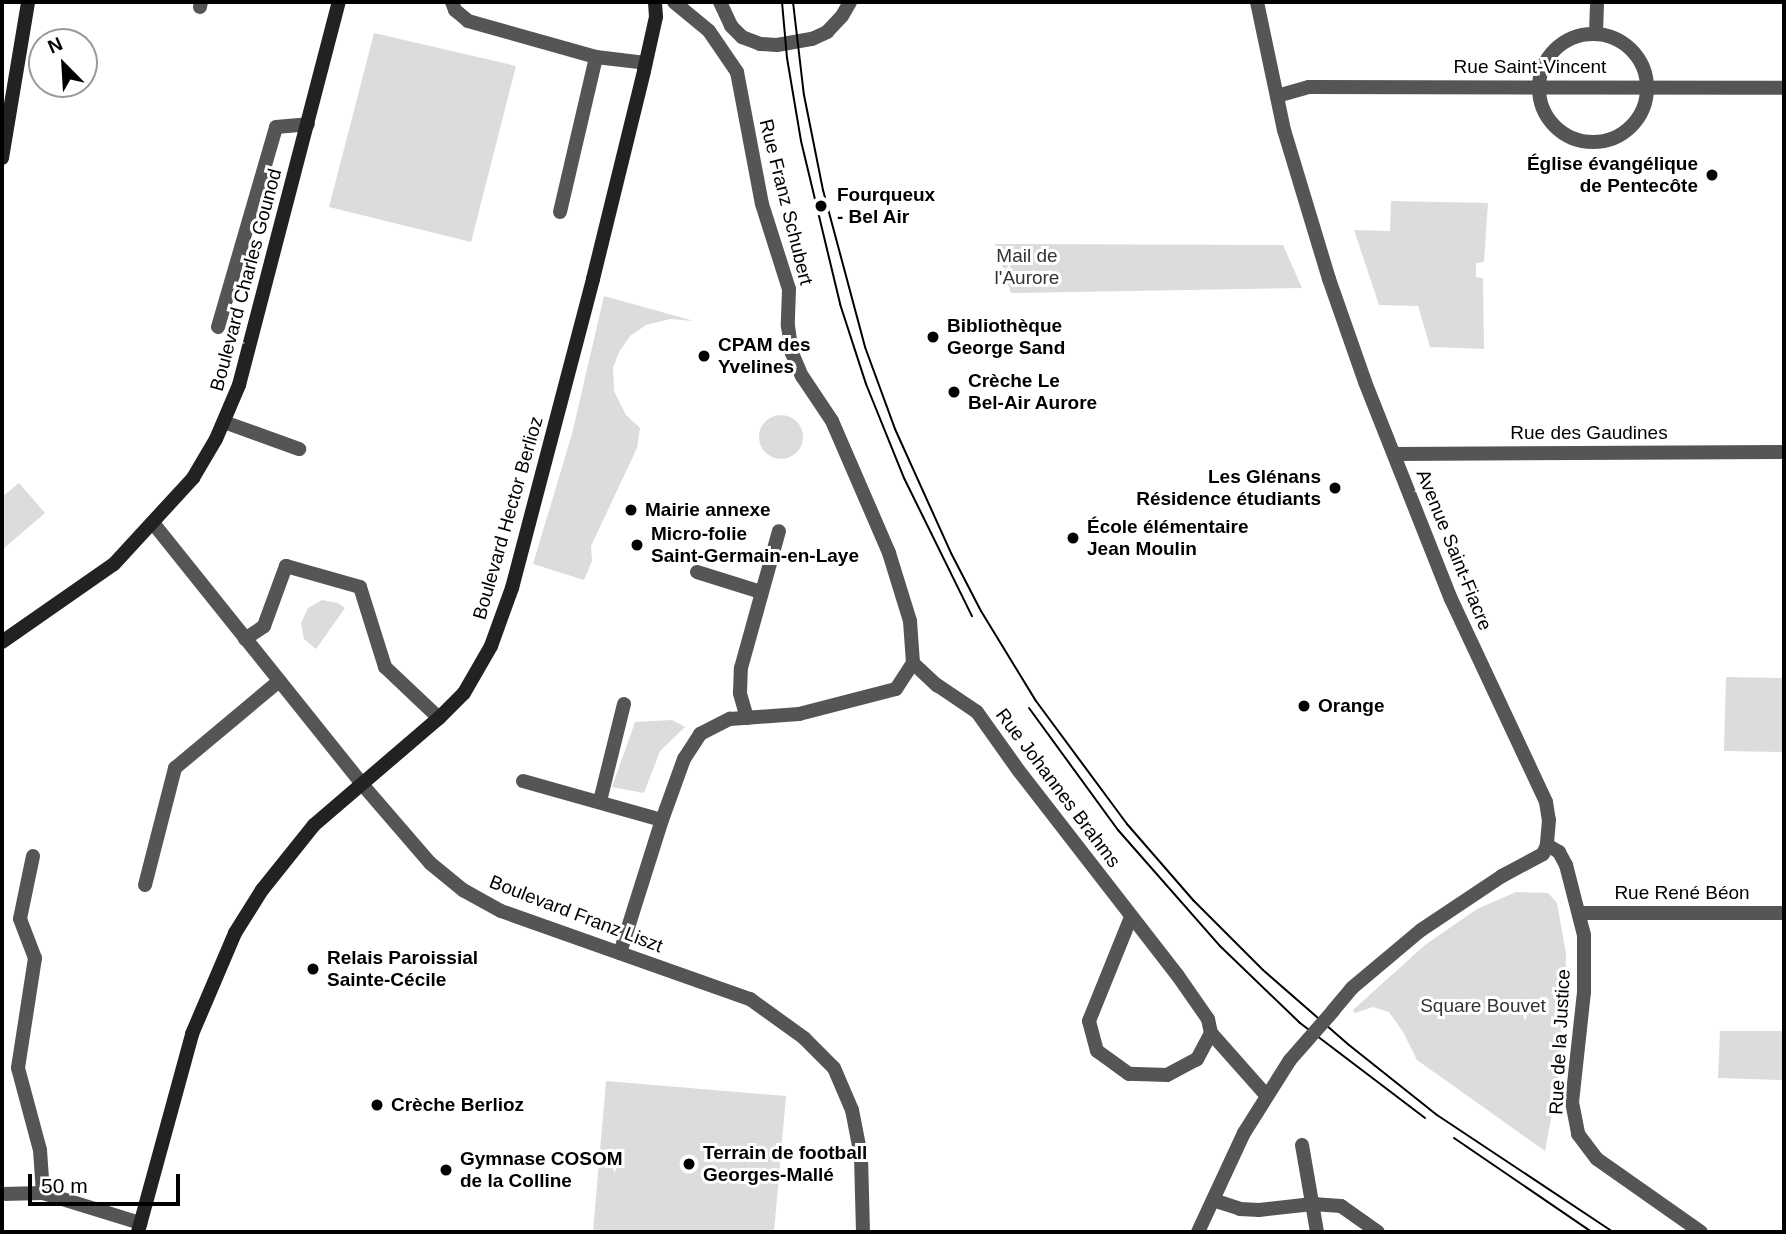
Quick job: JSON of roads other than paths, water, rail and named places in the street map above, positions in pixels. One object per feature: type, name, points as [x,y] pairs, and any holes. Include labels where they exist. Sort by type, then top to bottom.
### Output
[{"type":"street","points":[[2,158],[28,2]]},
{"type":"street","name":"Boulevard Charles Gounod","points":[[2,642],[114,564],[193,478],[224,422],[243,373],[339,2]]},
{"type":"street","points":[[452,2],[455,10],[468,21],[596,57],[646,63]]},
{"type":"street","name":"Boulevard Hector Berlioz","points":[[139,1228],[192,1034],[235,933],[262,890],[314,825],[439,718],[464,692],[491,646],[526,536],[646,63],[656,17],[655,2]]},
{"type":"street","name":"Rue Franz Schubert","points":[[674,2],[709,31],[737,72],[762,204],[789,289],[789,337],[792,353],[802,376],[832,421],[889,553],[910,621],[914,663]]},
{"type":"street","points":[[720,2],[731,26],[742,37],[760,44],[777,45],[812,39],[827,32],[842,16],[850,2]]},
{"type":"street","name":"Avenue Saint-Fiacre","points":[[1257,2],[1277,96],[1329,279],[1451,599],[1546,802],[1550,831],[1547,845]]},
{"type":"street","points":[[1596,33],[1597,2]]},
{"type":"street","points":[[1596,33],[1626,45],[1637,56],[1645,71],[1647,87],[1639,117],[1615,138],[1600,142],[1569,137],[1556,128],[1540,101],[1538,85],[1543,65],[1556,47],[1575,37],[1596,33]]},
{"type":"street","points":[[559,212],[596,57]]},
{"type":"street","name":"Rue Saint-Vincent","points":[[1277,96],[1309,86],[1784,88]]},
{"type":"street","points":[[218,327],[276,127],[308,124]]},
{"type":"street","points":[[224,422],[299,449]]},
{"type":"street","name":"Rue des Gaudines","points":[[1394,454],[1784,452]]},
{"type":"street","name":"Boulevard Franz Liszt","points":[[153,523],[361,783],[430,863],[463,890],[501,911],[750,999],[804,1038],[834,1068],[852,1110],[861,1156],[863,1232]]},
{"type":"street","points":[[747,718],[740,694],[741,668],[779,531]]},
{"type":"street","points":[[245,639],[264,626],[286,566],[360,587],[385,667],[439,718]]},
{"type":"street","points":[[697,572],[761,592]]},
{"type":"street","points":[[620,953],[684,759],[700,734],[730,719],[799,714],[896,689],[914,663]]},
{"type":"street","name":"Rue Johannes Brahms","points":[[914,663],[937,685],[977,712],[1208,1019],[1211,1033],[1266,1095]]},
{"type":"street","points":[[145,885],[175,768],[279,681]]},
{"type":"street","points":[[600,801],[624,704]]},
{"type":"street","points":[[523,781],[662,820]]},
{"type":"street","points":[[1198,1232],[1244,1133],[1266,1095],[1290,1060],[1352,988],[1421,930],[1502,876],[1542,854],[1547,845]]},
{"type":"street","name":"Rue de la Justice","points":[[1547,845],[1559,852],[1566,865],[1584,935],[1584,992],[1572,1102],[1578,1134],[1597,1159],[1701,1232]]},
{"type":"street","points":[[33,856],[20,919],[35,958],[18,1068],[40,1150],[43,1193]]},
{"type":"street","name":"Rue René Béon","points":[[1579,913],[1784,913]]},
{"type":"street","points":[[1131,916],[1089,1021],[1097,1051],[1129,1074],[1167,1075],[1197,1059],[1211,1033]]},
{"type":"street","points":[[1302,1145],[1317,1232]]},
{"type":"street","points":[[2,1194],[43,1193],[139,1228]]},
{"type":"street","points":[[1213,1200],[1240,1209],[1259,1210],[1313,1204],[1341,1206],[1378,1232]]},
{"type":"tram line","points":[[782,2],[787,58],[801,141],[840,304],[866,384],[904,478],[972,616]]},
{"type":"tram line","points":[[793,2],[804,95],[823,190],[865,347],[895,429],[951,553],[981,611],[1036,701],[1127,824],[1193,900],[1263,970],[1349,1045],[1437,1115],[1613,1232]]},
{"type":"tram line","points":[[1029,708],[1118,830],[1220,946],[1300,1023],[1425,1118]]},
{"type":"tram line","points":[[1454,1138],[1592,1232]]},
{"type":"place","name":"Église évangélique de Pentecôte","points":[[1712,175]]},
{"type":"place","name":"Fourqueux - Bel Air","points":[[821,206]]},
{"type":"place","name":"Bibliothèque George Sand","points":[[933,337]]},
{"type":"place","name":"CPAM des Yvelines","points":[[704,356]]},
{"type":"place","name":"Crèche Le Bel-Air Aurore","points":[[954,392]]},
{"type":"place","name":"Les Glénans Résidence étudiants","points":[[1335,488]]},
{"type":"place","name":"Mairie annexe","points":[[631,510]]},
{"type":"place","name":"École élémentaire Jean Moulin","points":[[1073,538]]},
{"type":"place","name":"Micro-folie Saint-Germain-en-Laye","points":[[637,545]]},
{"type":"place","name":"Orange","points":[[1304,706]]},
{"type":"place","name":"Relais Paroissial Sainte-Cécile","points":[[313,969]]},
{"type":"place","name":"Crèche Berlioz","points":[[377,1105]]},
{"type":"place","name":"Terrain de football Georges-Mallé","points":[[689,1164]]},
{"type":"place","name":"Gymnase COSOM de la Colline","points":[[446,1170]]},
{"type":"park label","name":"Mail de l'Aurore","points":[[1027,267]]},
{"type":"park label","name":"Square Bouvet","points":[[1483,1006]]}]
